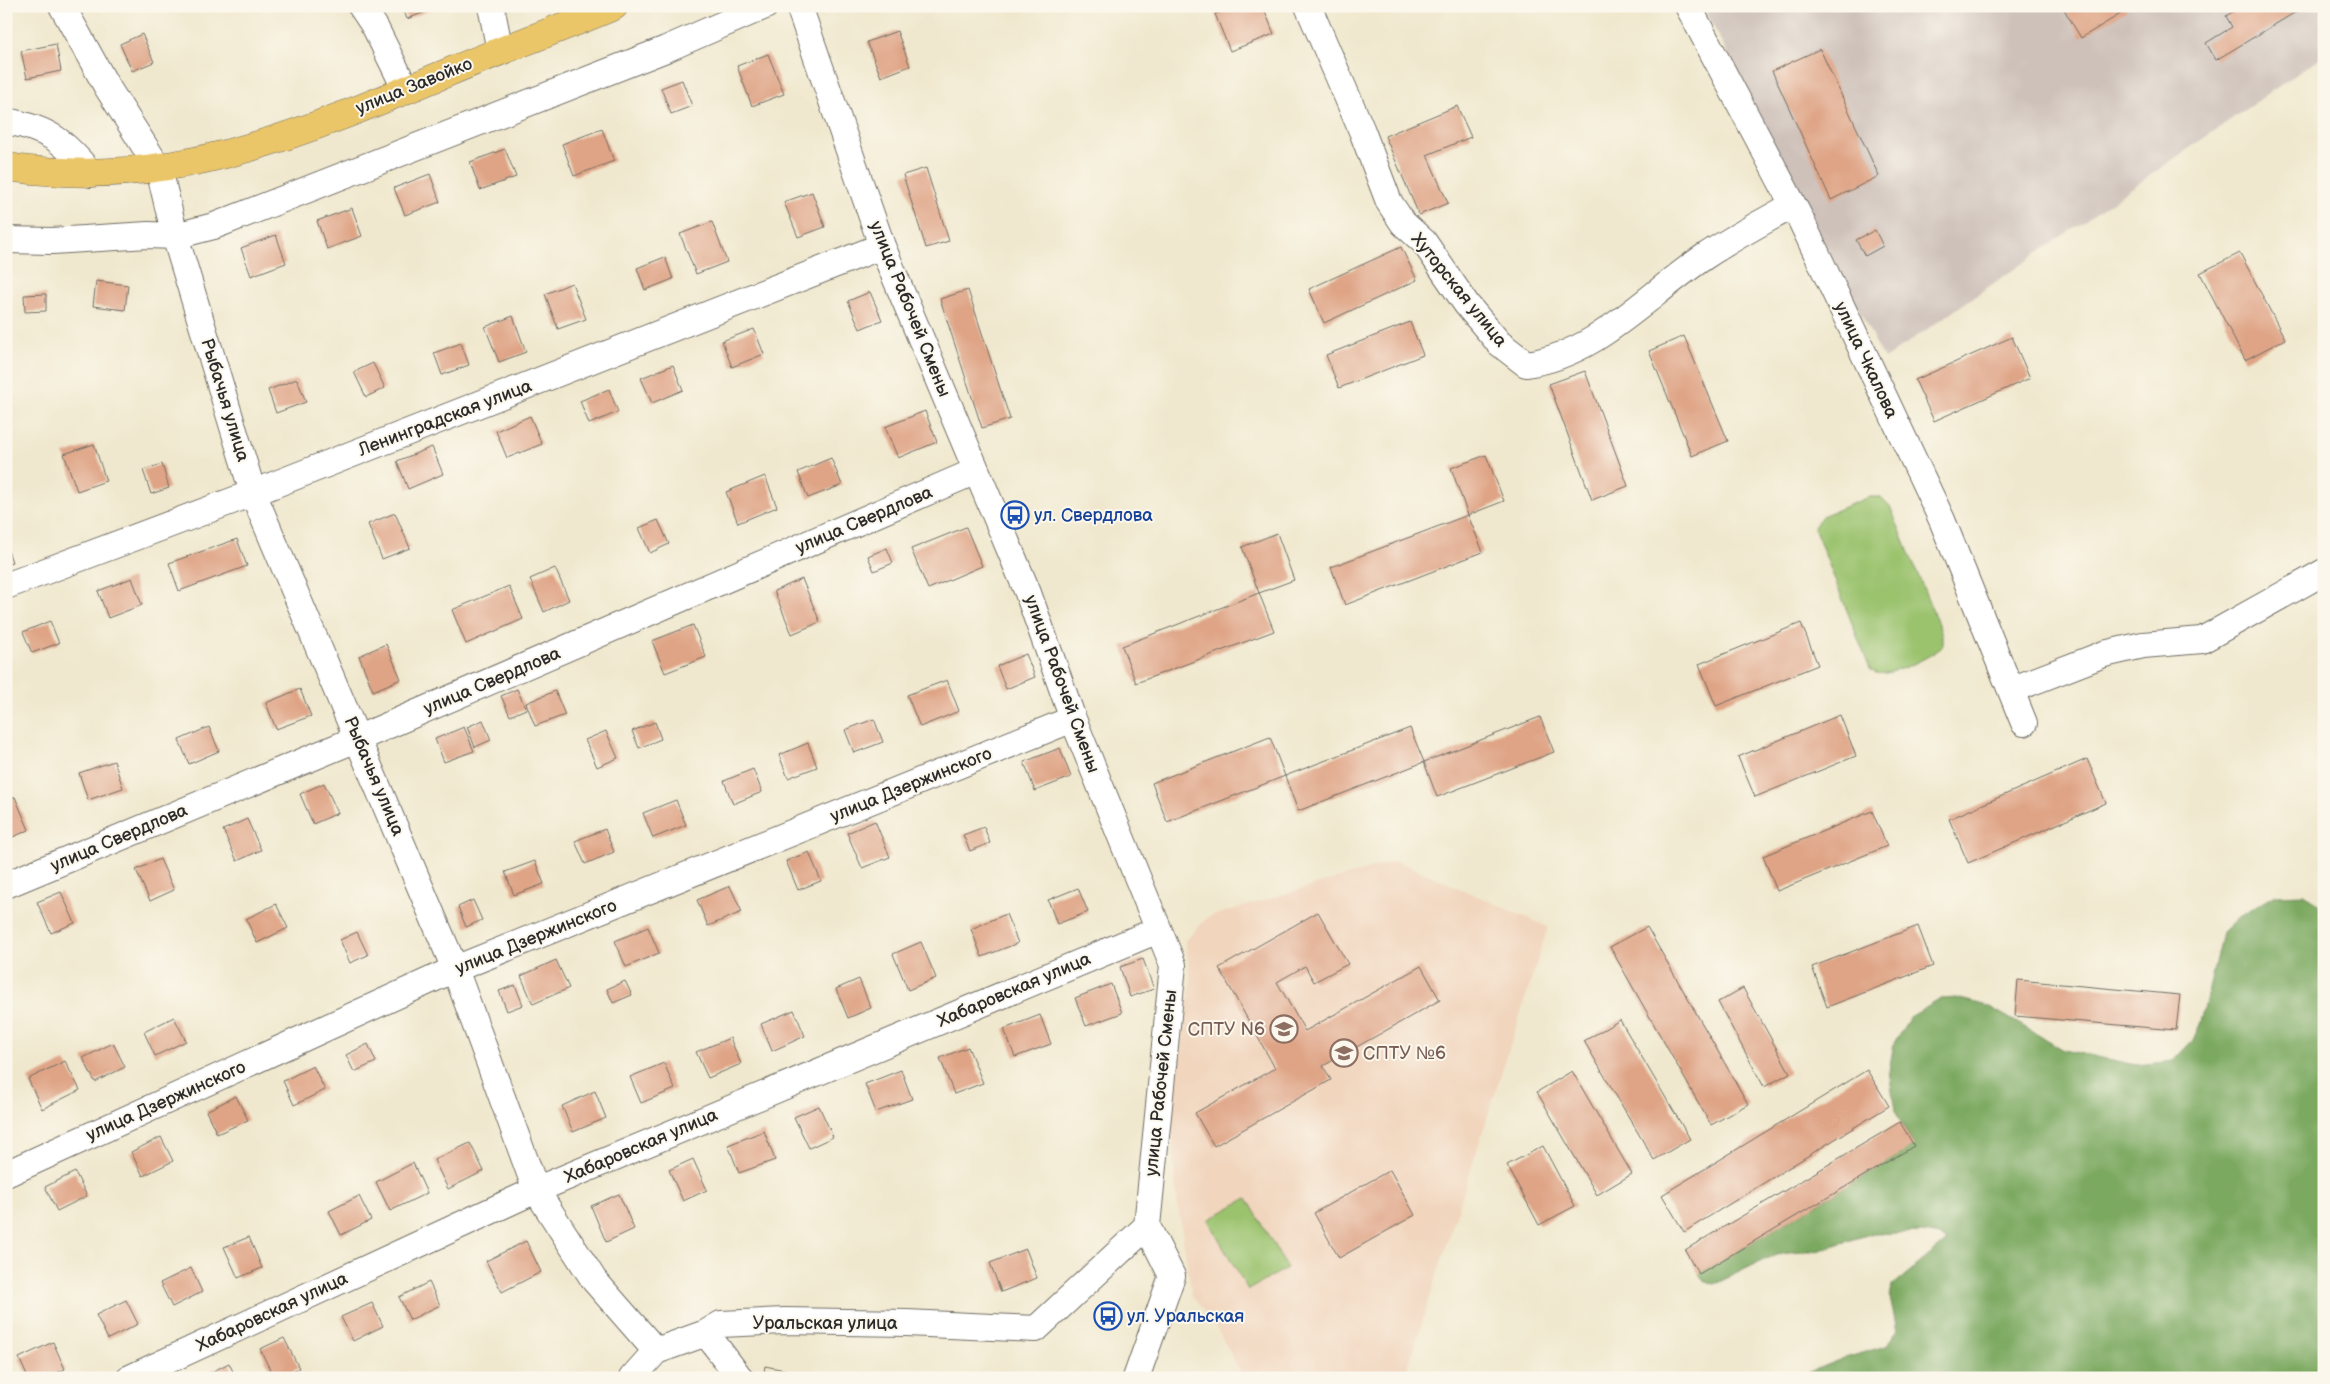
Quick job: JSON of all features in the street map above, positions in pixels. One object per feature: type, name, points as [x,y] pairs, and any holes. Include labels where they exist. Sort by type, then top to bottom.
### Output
[{"type":"main road","name":"улица Завойко","points":[[91,174],[159,169],[211,159],[287,137],[614,6]]},
{"type":"main road","points":[[6,166],[23,170],[91,174]]},
{"type":"street","name":"Рыбачья улица","points":[[62,6],[108,87],[159,169],[175,236],[253,493],[455,970],[536,1190],[594,1280],[656,1351]]},
{"type":"street","points":[[361,6],[375,27],[406,90]]},
{"type":"street","points":[[492,6],[500,51]]},
{"type":"street","points":[[6,240],[52,241],[148,235],[175,236],[214,226],[666,49],[765,6]]},
{"type":"street","name":"улица Рабочей Смены","points":[[799,6],[882,246],[1028,593],[1073,719],[1172,965],[1147,1226]]},
{"type":"street","name":"Хуторская улица","points":[[1308,6],[1362,131],[1389,202],[1403,223],[1424,242],[1467,305],[1499,343],[1526,364],[1547,362],[1591,340],[1635,312],[1663,286],[1704,256],[1793,206]]},
{"type":"street","name":"улица Чкалова","points":[[1688,6],[1793,206],[1942,520],[2024,723]]},
{"type":"street","points":[[6,121],[30,126],[52,135],[75,154],[91,174]]},
{"type":"street","name":"Ленинградская улица","points":[[6,586],[253,493],[882,246]]},
{"type":"street","name":"улица Свердлова","points":[[6,885],[358,738],[976,472]]},
{"type":"street","points":[[2011,690],[2104,654],[2143,645],[2202,640],[2324,572]]},
{"type":"street","name":"улица Дзержинского","points":[[6,1174],[455,970],[1073,719]]},
{"type":"street","name":"Хабаровская улица","points":[[130,1378],[536,1190],[1158,930]]},
{"type":"street","points":[[1136,1378],[1172,1276],[1147,1226]]},
{"type":"street","name":"Уральская улица","points":[[632,1378],[656,1351],[706,1332],[721,1324],[785,1321],[907,1323],[1036,1329],[1147,1226]]},
{"type":"street","points":[[706,1332],[740,1378]]},
{"type":"shaded area","points":[[1703,6],[2324,6],[2324,55],[1884,359]]},
{"type":"shaded area","name":"СПТУ №6","points":[[1397,861],[1548,927],[1405,1376],[1402,1378],[1244,1378],[1213,1322],[1192,1296],[1177,1199],[1171,1124],[1191,981],[1185,941],[1208,917]]},
{"type":"green space","points":[[1869,497],[1881,497],[1890,506],[1942,634],[1942,647],[1937,651],[1901,669],[1882,673],[1876,673],[1870,669],[1814,527],[1822,516]]},
{"type":"green space","points":[[2304,894],[2316,901],[2324,911],[2324,1378],[1794,1378],[1844,1358],[1886,1346],[1897,1330],[1890,1298],[1892,1286],[1947,1241],[1940,1235],[1922,1232],[1870,1234],[1817,1251],[1776,1254],[1717,1283],[1705,1282],[1699,1274],[1914,1146],[1895,1111],[1889,1071],[1894,1043],[1910,1017],[1941,999],[1956,998],[1988,1006],[2064,1050],[2136,1065],[2173,1061],[2193,1040],[2201,1022],[2222,933],[2241,915],[2275,895]]},
{"type":"green space","points":[[1247,1198],[1287,1268],[1248,1290],[1208,1220]]},
{"type":"building","points":[[402,6],[440,6],[407,19]]},
{"type":"building","points":[[1235,6],[1263,6],[1274,34],[1230,51],[1215,14]]},
{"type":"building","points":[[2062,6],[2125,6],[2127,10],[2081,38]]},
{"type":"building","points":[[2242,6],[2296,6],[2299,10],[2216,60],[2206,43],[2232,27],[2226,16]]},
{"type":"building","points":[[897,31],[910,66],[881,77],[867,42]]},
{"type":"building","points":[[142,34],[154,62],[132,71],[120,44]]},
{"type":"building","points":[[56,44],[61,71],[27,78],[21,51]]},
{"type":"building","points":[[1820,49],[1879,176],[1831,200],[1772,71]]},
{"type":"building","points":[[768,54],[784,94],[752,106],[737,66]]},
{"type":"building","points":[[682,80],[692,106],[671,114],[661,88]]},
{"type":"building","points":[[1457,106],[1471,137],[1427,155],[1448,203],[1419,215],[1385,136]]},
{"type":"building","points":[[602,129],[614,161],[574,176],[562,144]]},
{"type":"building","points":[[505,149],[516,177],[480,190],[470,162]]},
{"type":"building","points":[[926,168],[949,241],[926,248],[903,175]]},
{"type":"building","points":[[430,174],[440,202],[405,215],[394,188]]},
{"type":"building","points":[[812,192],[825,227],[798,237],[784,202]]},
{"type":"building","points":[[352,208],[362,236],[327,249],[317,221]]},
{"type":"building","points":[[712,222],[727,262],[696,274],[680,234]]},
{"type":"building","points":[[1875,230],[1883,246],[1865,256],[1856,240]]},
{"type":"building","points":[[276,235],[286,263],[251,276],[241,248]]},
{"type":"building","points":[[1401,247],[1417,280],[1324,323],[1309,289]]},
{"type":"building","points":[[2240,253],[2285,339],[2245,360],[2200,273]]},
{"type":"building","points":[[665,257],[673,279],[645,290],[637,268]]},
{"type":"building","points":[[96,281],[128,285],[125,310],[93,306]]},
{"type":"building","points":[[572,283],[586,319],[558,329],[545,294]]},
{"type":"building","points":[[968,290],[1010,419],[982,428],[940,299]]},
{"type":"building","points":[[870,292],[882,320],[860,329],[848,301]]},
{"type":"building","points":[[46,294],[46,311],[25,312],[24,295]]},
{"type":"building","points":[[513,316],[526,352],[499,362],[485,327]]},
{"type":"building","points":[[1410,322],[1423,355],[1339,388],[1326,355]]},
{"type":"building","points":[[754,329],[764,354],[732,367],[722,341]]},
{"type":"building","points":[[1684,336],[1728,441],[1692,456],[1649,351]]},
{"type":"building","points":[[2012,337],[2030,378],[1934,421],[1915,380]]},
{"type":"building","points":[[461,343],[469,365],[442,375],[434,353]]},
{"type":"building","points":[[373,363],[385,388],[366,397],[354,372]]},
{"type":"building","points":[[673,365],[683,390],[652,403],[641,378]]},
{"type":"building","points":[[1585,371],[1628,486],[1592,500],[1549,384]]},
{"type":"building","points":[[297,379],[306,402],[276,413],[268,390]]},
{"type":"building","points":[[609,389],[618,412],[589,424],[580,401]]},
{"type":"building","points":[[925,411],[937,442],[898,458],[885,427]]},
{"type":"building","points":[[530,416],[542,444],[507,458],[496,431]]},
{"type":"building","points":[[94,444],[106,481],[77,491],[64,454]]},
{"type":"building","points":[[432,447],[443,474],[408,489],[397,461]]},
{"type":"building","points":[[1486,455],[1504,501],[1468,515],[1451,468]]},
{"type":"building","points":[[831,458],[842,485],[808,498],[798,472]]},
{"type":"building","points":[[162,464],[169,488],[151,494],[143,470]]},
{"type":"building","points":[[765,476],[777,507],[738,523],[726,492]]},
{"type":"building","points":[[395,513],[410,548],[382,559],[368,524]]},
{"type":"building","points":[[1468,515],[1483,552],[1345,605],[1331,567]]},
{"type":"building","points":[[658,520],[669,544],[650,553],[639,528]]},
{"type":"building","points":[[966,527],[982,566],[928,589],[911,549]]},
{"type":"building","points":[[1277,533],[1294,580],[1259,593],[1242,547]]},
{"type":"building","points":[[237,539],[247,566],[179,591],[169,563]]},
{"type":"building","points":[[6,545],[12,562],[6,564]]},
{"type":"building","points":[[887,548],[893,563],[874,571],[868,556]]},
{"type":"building","points":[[555,568],[569,600],[544,612],[530,579]]},
{"type":"building","points":[[132,578],[142,605],[108,618],[98,591]]},
{"type":"building","points":[[802,579],[820,622],[792,634],[774,591]]},
{"type":"building","points":[[509,586],[523,619],[466,644],[452,610]]},
{"type":"building","points":[[1259,593],[1274,631],[1136,683],[1122,646]]},
{"type":"building","points":[[50,621],[59,643],[32,653],[23,632]]},
{"type":"building","points":[[1801,623],[1818,665],[1716,706],[1699,664]]},
{"type":"building","points":[[693,625],[706,657],[665,673],[652,641]]},
{"type":"building","points":[[386,644],[401,679],[373,691],[359,656]]},
{"type":"building","points":[[1026,654],[1035,677],[1006,689],[997,666]]},
{"type":"building","points":[[947,680],[959,711],[920,727],[907,695]]},
{"type":"building","points":[[300,689],[311,716],[276,729],[266,703]]},
{"type":"building","points":[[517,689],[526,709],[510,716],[501,696]]},
{"type":"building","points":[[555,691],[565,715],[535,726],[526,703]]},
{"type":"building","points":[[1840,715],[1856,756],[1755,797],[1738,757]]},
{"type":"building","points":[[1540,717],[1554,752],[1437,797],[1424,762]]},
{"type":"building","points":[[874,719],[883,742],[854,753],[845,730]]},
{"type":"building","points":[[483,720],[491,740],[475,747],[467,727]]},
{"type":"building","points":[[655,722],[661,739],[639,748],[632,731]]},
{"type":"building","points":[[209,727],[219,751],[189,764],[179,740]]},
{"type":"building","points":[[464,727],[474,751],[444,762],[435,739]]},
{"type":"building","points":[[1410,728],[1424,762],[1298,811],[1285,776]]},
{"type":"building","points":[[606,731],[618,758],[597,767],[585,740]]},
{"type":"building","points":[[1270,737],[1285,776],[1167,822],[1152,783]]},
{"type":"building","points":[[808,743],[817,767],[788,778],[779,755]]},
{"type":"building","points":[[1060,748],[1071,777],[1035,791],[1024,762]]},
{"type":"building","points":[[2087,759],[2106,803],[1968,863],[1949,819]]},
{"type":"building","points":[[114,761],[123,788],[88,800],[79,773]]},
{"type":"building","points":[[753,769],[762,792],[733,804],[724,781]]},
{"type":"building","points":[[324,783],[338,813],[313,824],[300,794]]},
{"type":"building","points":[[15,797],[29,830],[6,840],[6,800]]},
{"type":"building","points":[[676,800],[686,825],[653,838],[643,813]]},
{"type":"building","points":[[1872,811],[1887,846],[1777,891],[1763,856]]},
{"type":"building","points":[[247,819],[261,850],[237,861],[223,830]]},
{"type":"building","points":[[875,821],[890,857],[862,868],[847,833]]},
{"type":"building","points":[[984,827],[990,843],[970,851],[963,835]]},
{"type":"building","points":[[605,829],[614,852],[585,864],[575,841]]},
{"type":"building","points":[[809,852],[821,881],[798,890],[786,861]]},
{"type":"building","points":[[160,859],[174,890],[150,901],[136,870]]},
{"type":"building","points":[[535,861],[544,884],[514,895],[505,872]]},
{"type":"building","points":[[730,886],[742,912],[708,926],[697,900]]},
{"type":"building","points":[[1078,888],[1088,912],[1057,924],[1048,900]]},
{"type":"building","points":[[61,892],[75,923],[51,933],[37,902]]},
{"type":"building","points":[[473,900],[482,920],[466,927],[458,907]]},
{"type":"building","points":[[276,904],[288,928],[257,943],[246,919]]},
{"type":"building","points":[[1318,912],[1348,964],[1314,982],[1305,966],[1277,982],[1305,1031],[1421,966],[1440,1000],[1323,1066],[1331,1080],[1214,1146],[1195,1113],[1275,1068],[1219,968]]},
{"type":"building","points":[[1006,914],[1018,943],[982,957],[971,929]]},
{"type":"building","points":[[1918,926],[1933,966],[1827,1007],[1812,967]]},
{"type":"building","points":[[648,927],[659,953],[626,967],[615,941]]},
{"type":"building","points":[[1647,927],[1748,1104],[1711,1125],[1610,947]]},
{"type":"building","points":[[357,932],[368,955],[350,963],[340,940]]},
{"type":"building","points":[[921,942],[936,978],[908,990],[893,954]]},
{"type":"building","points":[[1143,959],[1154,989],[1130,997],[1120,967]]},
{"type":"building","points":[[556,960],[569,988],[533,1004],[521,976]]},
{"type":"building","points":[[859,979],[871,1008],[848,1018],[836,989]]},
{"type":"building","points":[[2018,980],[2180,995],[2176,1030],[2015,1016]]},
{"type":"building","points":[[625,981],[632,995],[613,1003],[607,989]]},
{"type":"building","points":[[1111,984],[1122,1013],[1086,1026],[1075,998]]},
{"type":"building","points":[[515,985],[523,1005],[507,1011],[499,991]]},
{"type":"building","points":[[1743,988],[1790,1073],[1764,1087],[1718,1002]]},
{"type":"building","points":[[794,1010],[805,1036],[772,1051],[761,1024]]},
{"type":"building","points":[[1040,1015],[1051,1044],[1015,1057],[1004,1029]]},
{"type":"building","points":[[174,1017],[186,1041],[155,1056],[144,1032]]},
{"type":"building","points":[[1620,1020],[1690,1139],[1654,1160],[1584,1041]]},
{"type":"building","points":[[730,1038],[741,1064],[708,1078],[696,1052]]},
{"type":"building","points":[[113,1043],[125,1067],[95,1082],[83,1058]]},
{"type":"building","points":[[368,1044],[376,1062],[354,1072],[346,1055]]},
{"type":"building","points":[[968,1047],[983,1083],[954,1094],[940,1058]]},
{"type":"building","points":[[65,1061],[80,1090],[42,1109],[28,1079]]},
{"type":"building","points":[[664,1063],[675,1089],[641,1103],[630,1077]]},
{"type":"building","points":[[313,1066],[325,1090],[294,1105],[283,1081]]},
{"type":"building","points":[[901,1070],[912,1099],[876,1112],[865,1084]]},
{"type":"building","points":[[1867,1070],[1889,1106],[1684,1232],[1662,1195]]},
{"type":"building","points":[[1572,1071],[1632,1174],[1597,1195],[1537,1092]]},
{"type":"building","points":[[595,1091],[606,1118],[573,1132],[562,1106]]},
{"type":"building","points":[[236,1096],[248,1120],[217,1134],[206,1111]]},
{"type":"building","points":[[819,1106],[833,1137],[809,1148],[794,1117]]},
{"type":"building","points":[[1900,1122],[1914,1146],[1699,1274],[1685,1250]]},
{"type":"building","points":[[764,1131],[775,1160],[739,1173],[728,1145]]},
{"type":"building","points":[[161,1137],[173,1161],[143,1176],[131,1152]]},
{"type":"building","points":[[470,1143],[484,1171],[448,1189],[434,1160]]},
{"type":"building","points":[[1543,1146],[1575,1206],[1539,1225],[1507,1165]]},
{"type":"building","points":[[693,1159],[707,1190],[683,1201],[669,1170]]},
{"type":"building","points":[[413,1163],[427,1193],[390,1211],[376,1182]]},
{"type":"building","points":[[1390,1170],[1415,1215],[1339,1258],[1314,1213]]},
{"type":"building","points":[[75,1172],[87,1196],[57,1211],[45,1187]]},
{"type":"building","points":[[619,1194],[634,1229],[606,1242],[591,1206]]},
{"type":"building","points":[[359,1196],[371,1220],[341,1235],[329,1211]]},
{"type":"building","points":[[249,1237],[262,1268],[238,1278],[224,1247]]},
{"type":"building","points":[[526,1241],[541,1272],[502,1292],[486,1261]]},
{"type":"building","points":[[1026,1249],[1037,1278],[1001,1292],[990,1263]]},
{"type":"building","points":[[191,1268],[202,1292],[172,1307],[160,1283]]},
{"type":"building","points":[[429,1282],[440,1305],[410,1320],[399,1297]]},
{"type":"building","points":[[126,1300],[138,1324],[108,1339],[96,1315]]},
{"type":"building","points":[[372,1303],[383,1326],[353,1341],[341,1317]]},
{"type":"building","points":[[284,1338],[299,1368],[279,1378],[274,1378],[260,1349]]},
{"type":"building","points":[[53,1342],[65,1369],[46,1378],[28,1378],[19,1358]]},
{"type":"building","points":[[229,1363],[236,1378],[200,1378]]},
{"type":"building","points":[[765,1366],[820,1377],[820,1378],[763,1378]]},
{"type":"place","name":"ул. Свердлова","points":[[1015,515]]},
{"type":"place","name":"СПТУ N6","points":[[1284,1029]]},
{"type":"place","name":"СПТУ №6","points":[[1344,1053]]},
{"type":"place","name":"ул. Уральская","points":[[1108,1316]]}]
